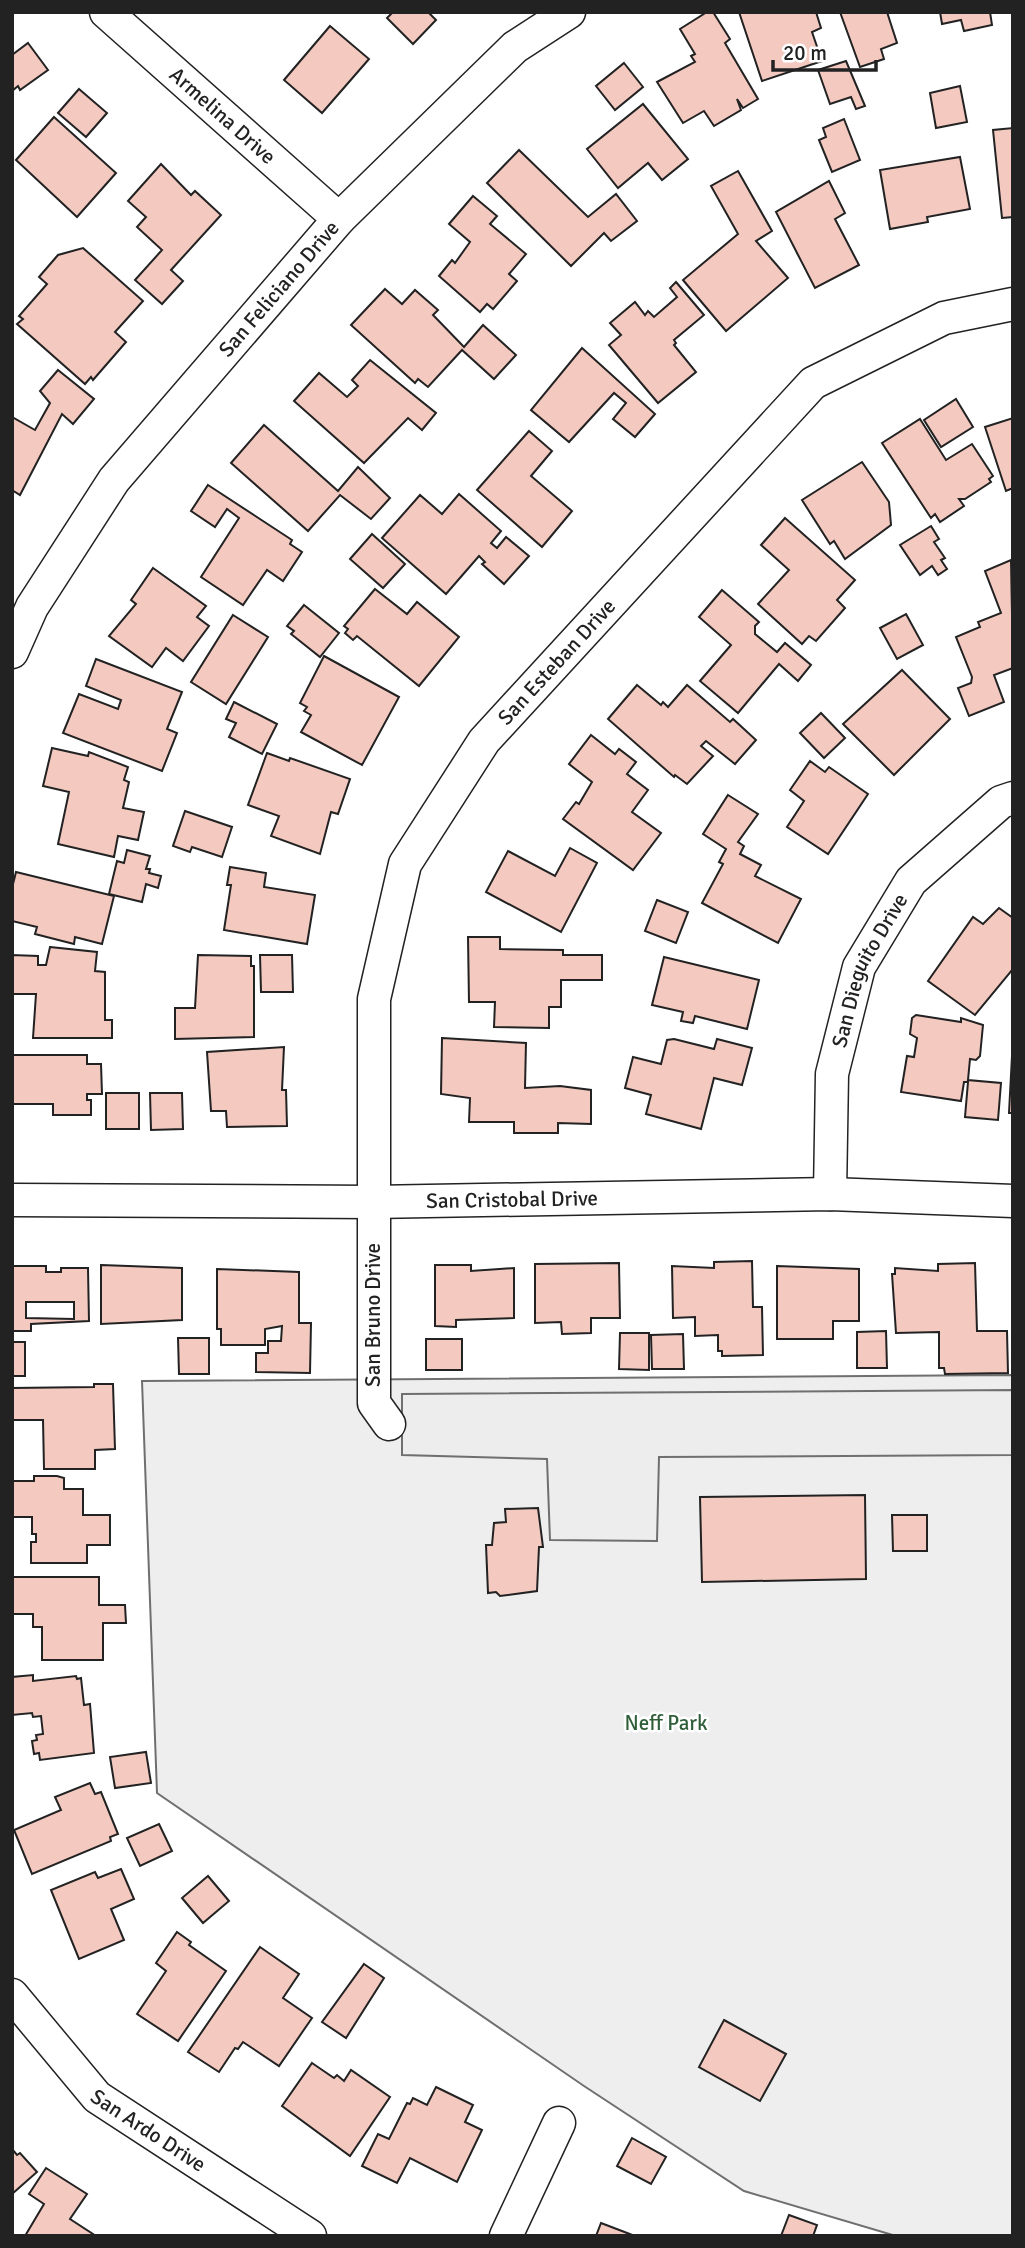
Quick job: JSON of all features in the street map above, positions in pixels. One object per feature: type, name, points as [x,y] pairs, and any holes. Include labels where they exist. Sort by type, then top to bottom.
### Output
[{"type":"street","name":"Armelina Drive","points":[[106,12],[340,219]]},
{"type":"street","name":"San Feliciano Drive","points":[[12,652],[22,601],[114,480],[340,219],[515,47],[569,12]]},
{"type":"street","name":"San Esteban Drive","points":[[373,1202],[374,999],[405,864],[484,741],[813,383],[944,318],[1013,304]]},
{"type":"street","name":"San Dieguito Drive","points":[[831,1194],[832,1074],[859,967],[911,881],[1001,802],[1013,798]]},
{"type":"street","name":"San Cristobal Drive","points":[[12,1200],[373,1202],[831,1194],[1013,1201]]},
{"type":"street","name":"San Bruno Drive","points":[[373,1202],[374,1403],[388,1424]]},
{"type":"street","name":"San Ardo Drive","points":[[12,1995],[97,2097],[310,2236]]},
{"type":"street","points":[[506,2236],[559,2123]]},
{"type":"green space","name":"Neff Park","points":[[1013,1375],[1013,2236],[896,2236],[744,2191],[584,2086],[157,1793],[142,1381]]},
{"type":"shaded area","points":[[1013,1390],[1013,1455],[659,1457],[657,1541],[550,1540],[547,1459],[402,1455],[402,1394]]},
{"type":"building","points":[[393,12],[428,12],[436,20],[413,44],[387,18]]},
{"type":"building","points":[[707,12],[713,12],[730,39],[725,43],[758,99],[743,108],[737,99],[741,110],[714,126],[704,111],[683,123],[657,82],[695,62],[691,56],[695,54],[680,29]]},
{"type":"building","points":[[739,12],[816,12],[821,28],[812,32],[822,61],[762,81]]},
{"type":"building","points":[[840,12],[887,12],[897,43],[881,49],[884,59],[860,67]]},
{"type":"building","points":[[940,12],[990,12],[992,25],[964,31],[961,20],[942,24]]},
{"type":"building","points":[[330,26],[369,59],[322,113],[284,80]]},
{"type":"building","points":[[28,43],[48,70],[20,90],[18,86],[12,91],[12,55]]},
{"type":"building","points":[[846,61],[865,106],[856,109],[851,97],[830,104],[818,70]]},
{"type":"building","points":[[624,63],[643,87],[615,110],[596,86]]},
{"type":"building","points":[[960,86],[967,122],[936,128],[930,93]]},
{"type":"building","points":[[79,89],[107,113],[86,137],[58,113]]},
{"type":"building","points":[[643,104],[688,159],[662,180],[648,163],[618,188],[587,149]]},
{"type":"building","points":[[54,117],[116,173],[77,217],[16,160]]},
{"type":"building","points":[[844,119],[860,160],[832,172],[819,140],[826,137],[823,128]]},
{"type":"building","points":[[1013,128],[1013,217],[1002,218],[993,130]]},
{"type":"building","points":[[519,150],[588,217],[616,194],[637,221],[611,241],[604,233],[571,266],[487,183]]},
{"type":"building","points":[[960,157],[970,209],[927,217],[928,222],[890,229],[880,170]]},
{"type":"building","points":[[161,164],[191,195],[195,191],[221,215],[171,270],[183,281],[162,304],[135,280],[162,250],[137,227],[146,217],[128,201]]},
{"type":"building","points":[[738,171],[772,231],[756,241],[788,278],[726,331],[683,280],[738,234],[711,186]]},
{"type":"building","points":[[829,181],[845,213],[835,219],[859,265],[815,288],[776,212]]},
{"type":"building","points":[[473,196],[497,216],[490,224],[526,254],[509,274],[517,281],[493,309],[487,304],[480,312],[439,276],[452,260],[455,263],[470,242],[449,224]]},
{"type":"building","points":[[83,248],[143,301],[115,332],[126,342],[93,380],[91,377],[85,384],[17,324],[23,319],[19,316],[47,284],[39,277],[58,255]]},
{"type":"building","points":[[676,282],[704,315],[674,340],[674,345],[696,372],[658,403],[609,345],[621,335],[610,323],[635,302],[645,315],[648,311],[654,317],[677,297],[670,288]]},
{"type":"building","points":[[385,289],[402,304],[415,290],[438,310],[433,315],[464,347],[483,325],[516,355],[494,379],[462,350],[428,387],[418,379],[415,383],[351,325]]},
{"type":"building","points":[[582,348],[655,414],[635,437],[613,419],[626,403],[614,393],[569,442],[531,410]]},
{"type":"building","points":[[370,360],[436,413],[422,430],[408,418],[364,463],[294,401],[319,373],[347,397],[358,386],[352,380]]},
{"type":"building","points":[[58,370],[94,399],[73,424],[62,414],[20,495],[12,490],[12,417],[35,430],[50,403],[40,391]]},
{"type":"building","points":[[956,399],[973,427],[941,447],[924,420]]},
{"type":"building","points":[[1013,418],[1013,488],[1006,491],[985,427]]},
{"type":"building","points":[[920,419],[946,460],[972,444],[993,476],[989,479],[991,482],[965,499],[959,499],[964,506],[940,522],[935,514],[931,518],[882,443]]},
{"type":"building","points":[[264,425],[338,491],[358,467],[390,498],[371,519],[340,495],[308,531],[231,463]]},
{"type":"building","points":[[529,431],[552,451],[531,476],[572,511],[542,547],[477,490]]},
{"type":"building","points":[[862,462],[889,502],[891,525],[845,559],[834,541],[830,544],[802,500]]},
{"type":"building","points":[[208,485],[292,540],[290,544],[302,552],[283,581],[267,570],[243,605],[201,577],[239,518],[227,509],[215,527],[191,511]]},
{"type":"building","points":[[459,494],[501,531],[491,543],[497,548],[506,537],[529,556],[504,584],[482,564],[485,562],[479,556],[446,594],[382,538],[420,495],[442,514]]},
{"type":"building","points":[[785,518],[855,580],[837,600],[845,608],[816,641],[809,636],[802,644],[758,604],[789,570],[761,545]]},
{"type":"building","points":[[931,526],[939,539],[934,542],[945,558],[941,560],[947,569],[938,575],[932,566],[920,575],[900,545]]},
{"type":"building","points":[[372,534],[405,564],[383,588],[350,559]]},
{"type":"building","points":[[1011,560],[1013,668],[994,675],[1004,702],[969,716],[958,688],[971,683],[972,677],[956,637],[980,627],[978,622],[1001,613],[985,571]]},
{"type":"building","points":[[153,568],[206,606],[197,617],[209,626],[183,661],[166,648],[152,667],[109,636],[136,604],[131,600]]},
{"type":"building","points":[[375,589],[407,614],[417,602],[459,637],[419,686],[357,636],[353,640],[345,633],[348,629],[344,626]]},
{"type":"building","points":[[722,590],[759,622],[755,626],[755,634],[777,652],[785,643],[811,665],[798,681],[779,664],[738,713],[700,681],[731,645],[699,617]]},
{"type":"building","points":[[304,605],[339,633],[320,657],[291,634],[294,631],[287,626]]},
{"type":"building","points":[[906,614],[923,645],[897,659],[880,628]]},
{"type":"building","points":[[233,615],[268,637],[226,704],[191,682]]},
{"type":"building","points":[[324,656],[399,697],[362,765],[301,732],[311,715],[304,711],[307,707],[300,703]]},
{"type":"building","points":[[96,659],[182,692],[167,729],[177,733],[162,771],[63,733],[79,694],[118,709],[121,700],[86,686]]},
{"type":"building","points":[[902,670],[950,719],[894,775],[843,724]]},
{"type":"building","points":[[637,685],[661,705],[663,702],[668,707],[687,685],[730,722],[733,719],[756,740],[735,764],[706,741],[701,746],[713,756],[687,784],[675,775],[674,777],[608,719]]},
{"type":"building","points":[[234,702],[277,724],[262,754],[229,737],[236,723],[226,719]]},
{"type":"building","points":[[821,713],[845,738],[824,758],[800,733]]},
{"type":"building","points":[[591,735],[615,754],[619,749],[636,762],[627,774],[648,790],[632,812],[661,833],[633,870],[563,819],[576,802],[579,804],[592,782],[569,764]]},
{"type":"building","points":[[52,748],[88,756],[89,752],[128,767],[124,780],[129,782],[123,808],[144,812],[138,840],[118,836],[114,857],[58,844],[69,792],[43,786]]},
{"type":"building","points":[[267,753],[289,761],[290,758],[350,779],[338,814],[331,812],[320,854],[271,836],[279,816],[248,805]]},
{"type":"building","points":[[810,761],[825,772],[829,767],[868,794],[828,854],[787,827],[804,801],[790,790]]},
{"type":"building","points":[[728,795],[758,814],[738,842],[744,846],[740,854],[761,865],[755,876],[801,899],[778,943],[702,903],[723,864],[719,862],[726,849],[703,834]]},
{"type":"building","points":[[185,811],[232,827],[222,857],[192,847],[190,852],[173,846]]},
{"type":"building","points":[[570,848],[597,863],[561,932],[486,892],[508,851],[555,876]]},
{"type":"building","points":[[127,850],[150,856],[146,869],[150,869],[149,873],[161,876],[158,888],[146,884],[142,902],[109,894],[117,861],[124,863]]},
{"type":"building","points":[[230,867],[266,873],[264,887],[315,895],[307,944],[224,930],[231,885],[227,885]]},
{"type":"building","points":[[16,872],[114,896],[102,944],[75,937],[74,944],[35,934],[37,927],[12,921],[12,888]]},
{"type":"building","points":[[657,900],[688,912],[676,943],[645,931]]},
{"type":"building","points":[[999,908],[1013,918],[1013,969],[975,1015],[928,981],[973,917],[983,924]]},
{"type":"building","points":[[468,937],[500,937],[500,949],[563,950],[563,955],[602,955],[602,980],[561,980],[561,1007],[549,1007],[549,1028],[494,1027],[495,1002],[469,1002]]},
{"type":"building","points":[[50,947],[97,952],[95,971],[105,972],[105,1020],[112,1020],[112,1038],[33,1038],[36,994],[12,994],[12,955],[38,956],[38,965],[46,965]]},
{"type":"building","points":[[198,955],[251,956],[251,966],[254,966],[254,1037],[175,1039],[175,1008],[195,1008]]},
{"type":"building","points":[[260,955],[292,955],[293,992],[261,992]]},
{"type":"building","points":[[664,957],[759,980],[747,1029],[695,1016],[693,1023],[681,1021],[683,1012],[652,1005]]},
{"type":"building","points":[[916,1015],[961,1022],[961,1018],[983,1025],[980,1056],[976,1060],[970,1059],[968,1080],[1001,1083],[998,1120],[965,1117],[968,1082],[964,1082],[961,1101],[901,1092],[907,1056],[914,1057],[917,1038],[910,1034],[912,1018]]},
{"type":"building","points":[[442,1038],[526,1043],[525,1088],[560,1086],[591,1090],[591,1124],[558,1123],[558,1133],[514,1133],[514,1122],[469,1122],[470,1098],[441,1094]]},
{"type":"building","points":[[674,1039],[714,1049],[717,1039],[752,1048],[742,1085],[714,1078],[701,1129],[646,1114],[651,1095],[625,1088],[633,1057],[661,1064],[667,1040]]},
{"type":"building","points":[[284,1047],[282,1090],[286,1090],[287,1126],[227,1127],[226,1111],[211,1111],[207,1052]]},
{"type":"building","points":[[12,1055],[87,1055],[87,1064],[101,1064],[102,1094],[87,1094],[87,1100],[91,1100],[91,1115],[53,1115],[53,1104],[12,1104]]},
{"type":"building","points":[[1012,1056],[1013,1113],[1009,1113]]},
{"type":"building","points":[[106,1093],[139,1093],[139,1129],[106,1129]]},
{"type":"building","points":[[150,1093],[182,1093],[183,1129],[151,1130]]},
{"type":"building","points":[[752,1261],[753,1307],[762,1307],[763,1355],[722,1356],[722,1351],[718,1351],[718,1335],[695,1336],[695,1317],[673,1318],[672,1266],[714,1268],[714,1262]]},
{"type":"building","points":[[619,1263],[620,1318],[591,1318],[591,1333],[562,1334],[561,1322],[535,1323],[535,1264]]},
{"type":"building","points":[[975,1263],[977,1331],[1007,1331],[1008,1373],[945,1374],[944,1368],[939,1368],[939,1332],[896,1333],[892,1274],[895,1274],[895,1268],[938,1271],[938,1264]]},
{"type":"building","points":[[101,1265],[182,1268],[182,1320],[101,1324]]},
{"type":"building","points":[[435,1265],[471,1265],[471,1271],[514,1268],[514,1318],[456,1320],[456,1327],[435,1326]]},
{"type":"building","points":[[12,1266],[46,1266],[46,1272],[61,1272],[61,1268],[88,1268],[89,1321],[31,1324],[31,1331],[12,1331]],"holes":[[[26,1302],[74,1302],[74,1319],[26,1318]]]},
{"type":"building","points":[[777,1266],[859,1269],[859,1321],[833,1321],[833,1339],[777,1339]]},
{"type":"building","points":[[217,1269],[299,1272],[299,1323],[311,1323],[310,1373],[256,1372],[256,1353],[268,1353],[268,1341],[281,1341],[282,1326],[265,1329],[265,1345],[221,1345],[221,1329],[217,1329]]},
{"type":"building","points":[[886,1331],[887,1368],[857,1368],[857,1332]]},
{"type":"building","points":[[620,1333],[649,1333],[649,1370],[619,1369]]},
{"type":"building","points":[[683,1334],[684,1369],[652,1369],[651,1335]]},
{"type":"building","points":[[178,1338],[209,1338],[209,1374],[179,1374]]},
{"type":"building","points":[[426,1339],[462,1339],[462,1370],[426,1370]]},
{"type":"building","points":[[12,1342],[25,1342],[25,1376],[12,1376]]},
{"type":"building","points":[[94,1384],[113,1384],[115,1449],[95,1450],[95,1469],[44,1469],[43,1420],[12,1420],[12,1388],[94,1387]]},
{"type":"building","points":[[34,1476],[57,1476],[64,1478],[64,1489],[83,1489],[83,1515],[110,1515],[110,1545],[87,1545],[87,1563],[31,1563],[31,1542],[36,1542],[36,1534],[32,1534],[32,1517],[12,1517],[12,1481],[34,1481]]},
{"type":"building","points":[[865,1495],[866,1579],[702,1582],[700,1497]]},
{"type":"building","points":[[538,1508],[543,1547],[539,1547],[537,1591],[500,1596],[496,1592],[488,1593],[486,1545],[492,1545],[494,1523],[506,1522],[505,1509]]},
{"type":"building","points":[[892,1515],[927,1515],[927,1551],[893,1551]]},
{"type":"building","points":[[12,1577],[99,1577],[99,1605],[125,1605],[126,1623],[103,1623],[103,1660],[42,1660],[42,1627],[33,1627],[33,1614],[12,1614]]},
{"type":"building","points":[[33,1675],[33,1681],[76,1676],[77,1679],[81,1678],[84,1705],[90,1704],[94,1753],[40,1760],[39,1753],[34,1754],[32,1741],[37,1740],[36,1735],[43,1734],[41,1716],[33,1717],[32,1713],[12,1715],[12,1677]]},
{"type":"building","points":[[146,1752],[151,1783],[115,1788],[110,1757]]},
{"type":"building","points":[[90,1783],[95,1794],[101,1792],[118,1834],[110,1837],[111,1841],[32,1874],[14,1830],[61,1810],[55,1797]]},
{"type":"building","points":[[159,1824],[172,1851],[140,1866],[127,1838]]},
{"type":"building","points":[[121,1869],[134,1899],[111,1909],[124,1940],[79,1959],[51,1890],[95,1872],[98,1878]]},
{"type":"building","points":[[208,1876],[229,1901],[203,1923],[182,1898]]},
{"type":"building","points":[[177,1932],[191,1942],[189,1945],[226,1971],[178,2041],[137,2014],[166,1971],[156,1963]]},
{"type":"building","points":[[260,1947],[299,1974],[283,1998],[312,2018],[279,2066],[243,2042],[238,2049],[235,2048],[219,2072],[188,2052]]},
{"type":"building","points":[[364,1964],[384,1978],[346,2038],[322,2022]]},
{"type":"building","points":[[724,2020],[786,2054],[760,2101],[699,2067]]},
{"type":"building","points":[[312,2063],[334,2078],[337,2075],[344,2081],[351,2070],[390,2097],[350,2156],[282,2106]]},
{"type":"building","points":[[436,2087],[473,2105],[465,2122],[482,2130],[457,2182],[410,2158],[397,2183],[362,2166],[378,2134],[389,2139],[407,2103],[410,2104],[413,2098],[427,2105]]},
{"type":"building","points":[[632,2138],[666,2157],[651,2184],[617,2166]]},
{"type":"building","points":[[12,2149],[17,2155],[20,2153],[37,2172],[12,2194]]},
{"type":"building","points":[[46,2168],[87,2194],[70,2219],[96,2236],[25,2236],[44,2204],[29,2194]]},
{"type":"building","points":[[789,2215],[817,2225],[813,2236],[781,2236]]},
{"type":"building","points":[[601,2223],[635,2236],[596,2236]]}]
